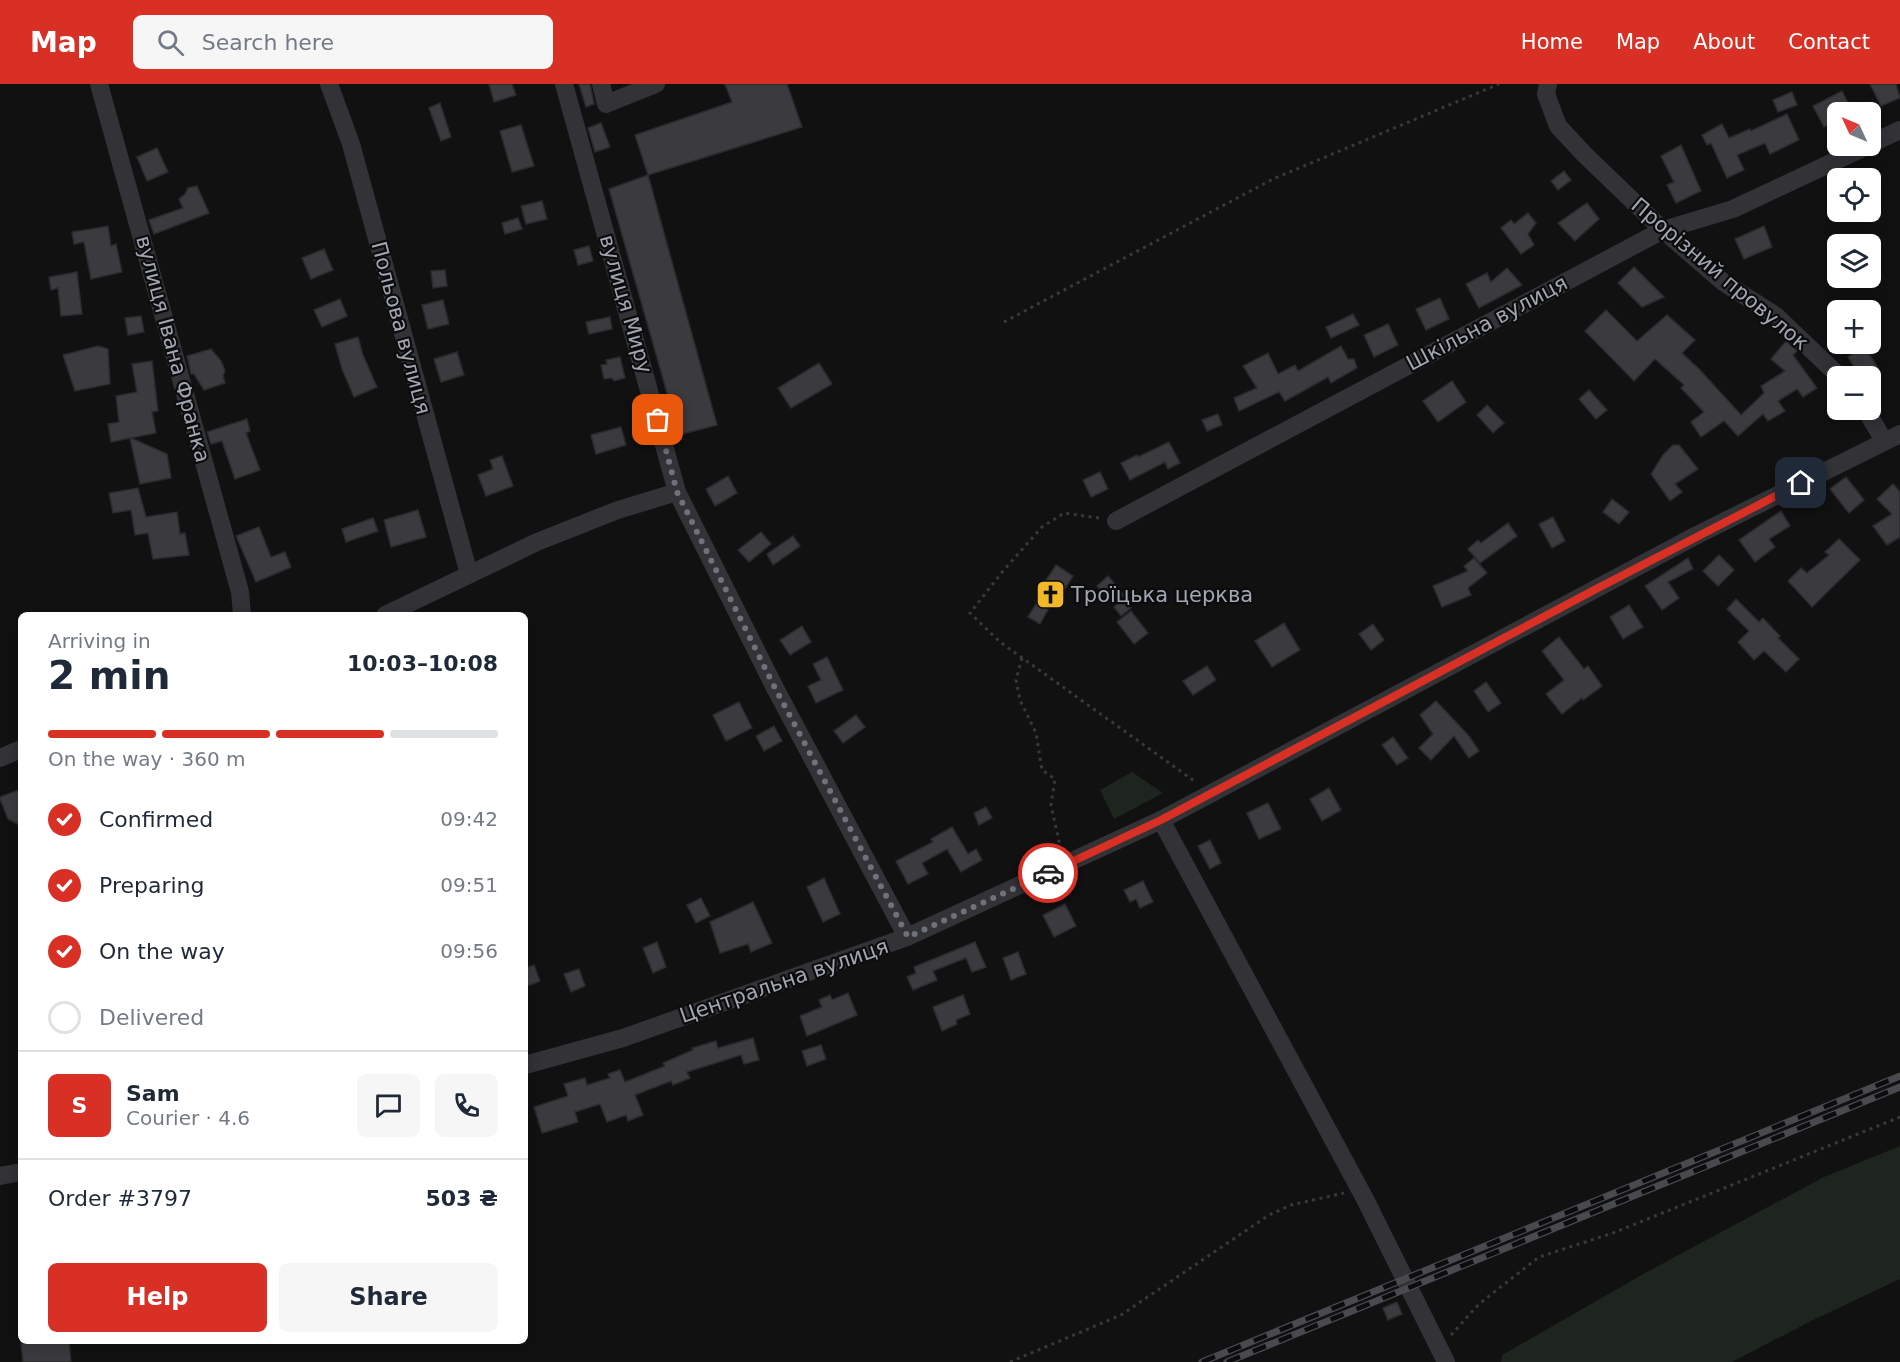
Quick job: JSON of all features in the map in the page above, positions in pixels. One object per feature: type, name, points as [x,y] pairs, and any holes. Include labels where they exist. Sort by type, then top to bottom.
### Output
[{"type":"street","name":"вулиця Івана Франка","points":[[99,84],[240,592],[242,612]]},
{"type":"street","name":"Польова вулиця","points":[[329,84],[351,144],[469,574]]},
{"type":"street","name":"вулиця Миру","points":[[564,84],[677,492],[774,686],[908,937]]},
{"type":"street","points":[[601,84],[606,104],[656,84]]},
{"type":"street","name":"Прорізний провулок","points":[[1548,84],[1546,94],[1558,126],[1585,155],[1663,230],[1723,282],[1776,316],[1828,366]]},
{"type":"street","name":"Шкільна вулиця","points":[[1881,139],[1900,130]]},
{"type":"street","name":"Шкільна вулиця","points":[[1116,521],[1663,230],[1733,209],[1846,156]]},
{"type":"street","points":[[1875,420],[1892,438]]},
{"type":"street","name":"Центральна вулиця","points":[[528,1064],[623,1038],[908,937],[1065,865],[1161,820],[1687,541],[1892,438]]},
{"type":"street","points":[[391,612],[537,542],[618,510],[677,492]]},
{"type":"street","points":[[0,758],[18,750]]},
{"type":"street","points":[[1161,820],[1365,1199],[1442,1355]]},
{"type":"street","points":[[0,1176],[18,1173]]},
{"type":"path","points":[[1004,322],[1273,178],[1499,84]]},
{"type":"path","points":[[1116,521],[1064,513],[1042,527],[1002,571],[970,613],[999,642],[1211,794]]},
{"type":"path","points":[[1022,658],[1016,680],[1020,700],[1036,733],[1042,770],[1055,779],[1051,805],[1065,865]]},
{"type":"path","points":[[1442,1355],[1479,1304],[1539,1257],[1613,1233],[1900,1117]]},
{"type":"path","points":[[1010,1362],[1121,1315],[1269,1215],[1291,1205],[1347,1193],[1357,1193],[1365,1199]]},
{"type":"shaded area","points":[[1132,772],[1163,793],[1114,819],[1100,790]]},
{"type":"shaded area","points":[[1900,1146],[1900,1279],[1732,1362],[1501,1362],[1502,1355],[1645,1273],[1824,1177]]},
{"type":"building","points":[[489,84],[512,84],[516,95],[494,102]]},
{"type":"building","points":[[579,84],[590,84],[594,104],[586,107]]},
{"type":"building","points":[[725,84],[787,84],[802,127],[648,175],[635,135],[732,102]]},
{"type":"building","points":[[1870,84],[1896,84],[1900,98],[1881,106]]},
{"type":"building","points":[[1842,91],[1848,102],[1827,102],[1827,126],[1824,127],[1813,106]]},
{"type":"building","points":[[1792,92],[1797,105],[1778,112],[1773,100]]},
{"type":"building","points":[[440,103],[451,137],[441,141],[429,108]]},
{"type":"building","points":[[1787,114],[1799,140],[1770,154],[1765,143],[1737,155],[1744,170],[1727,178],[1711,143],[1707,145],[1702,135],[1722,124],[1729,138],[1750,129],[1751,131]]},
{"type":"building","points":[[601,123],[610,147],[595,152],[588,128]]},
{"type":"building","points":[[521,125],[534,166],[512,172],[500,131]]},
{"type":"building","points":[[1681,145],[1701,191],[1676,203],[1667,185],[1674,182],[1661,156]]},
{"type":"building","points":[[157,148],[168,172],[147,181],[137,157]]},
{"type":"building","points":[[1564,171],[1571,180],[1558,190],[1551,181]]},
{"type":"building","points":[[648,175],[717,425],[679,435],[609,189]]},
{"type":"building","points":[[197,186],[209,213],[154,234],[149,220],[183,208],[179,199],[188,188]]},
{"type":"building","points":[[542,201],[547,219],[526,224],[521,206]]},
{"type":"building","points":[[1587,203],[1599,219],[1575,241],[1558,223]]},
{"type":"building","points":[[1528,213],[1536,223],[1528,234],[1534,245],[1521,254],[1501,228],[1511,220],[1514,224]]},
{"type":"building","points":[[518,218],[522,229],[505,234],[502,223]]},
{"type":"building","points":[[108,226],[111,246],[116,244],[122,272],[91,279],[84,242],[74,244],[72,232]]},
{"type":"building","points":[[1764,226],[1772,247],[1744,259],[1735,239]]},
{"type":"building","points":[[589,246],[593,261],[578,265],[574,250]]},
{"type":"building","points":[[324,249],[333,270],[311,279],[302,258]]},
{"type":"building","points":[[1634,267],[1664,297],[1642,307],[1618,283]]},
{"type":"building","points":[[1507,268],[1522,285],[1479,308],[1466,284],[1487,273],[1491,282]]},
{"type":"building","points":[[445,270],[447,286],[433,288],[431,271]]},
{"type":"building","points":[[77,272],[82,314],[61,316],[58,288],[51,290],[49,277]]},
{"type":"building","points":[[1440,298],[1449,319],[1426,330],[1416,309]]},
{"type":"building","points":[[340,299],[347,316],[322,327],[314,310]]},
{"type":"building","points":[[443,300],[449,324],[428,329],[422,305]]},
{"type":"building","points":[[1606,310],[1637,341],[1667,315],[1695,340],[1682,353],[1741,415],[1764,393],[1761,386],[1785,371],[1771,359],[1786,341],[1797,351],[1793,355],[1817,388],[1803,397],[1797,389],[1778,401],[1785,411],[1768,421],[1763,414],[1738,436],[1724,421],[1701,437],[1691,422],[1704,412],[1681,388],[1684,385],[1655,359],[1634,381],[1585,331]]},
{"type":"building","points":[[1353,314],[1359,325],[1331,338],[1326,327]]},
{"type":"building","points":[[141,316],[144,332],[128,335],[125,318]]},
{"type":"building","points":[[610,317],[612,329],[589,334],[586,322]]},
{"type":"building","points":[[1388,324],[1398,345],[1374,357],[1364,335]]},
{"type":"building","points":[[358,337],[377,387],[354,397],[342,369],[335,344]]},
{"type":"building","points":[[98,346],[108,349],[110,384],[75,391],[63,355]]},
{"type":"building","points":[[1341,346],[1348,359],[1354,359],[1357,368],[1331,383],[1328,377],[1285,401],[1279,392],[1239,411],[1234,398],[1257,388],[1243,366],[1268,353],[1278,374],[1295,365],[1298,371]]},
{"type":"building","points":[[211,349],[221,361],[225,371],[223,375],[225,383],[204,390],[194,374],[191,374],[187,356]]},
{"type":"building","points":[[457,352],[464,375],[441,382],[434,359]]},
{"type":"building","points":[[1852,354],[1869,354],[1877,366],[1854,366],[1848,357]]},
{"type":"building","points":[[620,357],[625,378],[614,381],[612,378],[604,379],[601,365],[607,364],[606,360]]},
{"type":"building","points":[[152,361],[158,411],[152,412],[156,433],[131,438],[167,454],[171,478],[140,484],[130,438],[111,442],[108,424],[119,422],[116,396],[137,392],[132,364]]},
{"type":"building","points":[[819,363],[832,384],[791,408],[778,388]]},
{"type":"building","points":[[1452,381],[1466,402],[1438,422],[1423,401]]},
{"type":"building","points":[[1589,390],[1607,410],[1596,419],[1579,399]]},
{"type":"building","points":[[1487,405],[1504,423],[1493,433],[1477,415]]},
{"type":"building","points":[[1218,414],[1222,425],[1207,431],[1202,420]]},
{"type":"building","points":[[247,419],[250,431],[246,433],[260,470],[235,479],[222,441],[211,444],[207,432]]},
{"type":"building","points":[[621,427],[626,445],[596,454],[591,435]]},
{"type":"building","points":[[1169,442],[1180,463],[1168,469],[1165,462],[1130,480],[1121,463]]},
{"type":"building","points":[[1673,445],[1679,445],[1698,469],[1675,484],[1682,492],[1670,501],[1651,474],[1663,455]]},
{"type":"building","points":[[502,456],[513,486],[486,496],[478,475],[493,469],[490,460]]},
{"type":"building","points":[[1100,472],[1108,489],[1091,497],[1083,480]]},
{"type":"building","points":[[728,476],[737,493],[715,506],[706,489]]},
{"type":"building","points":[[1846,477],[1864,500],[1849,513],[1830,489]]},
{"type":"building","points":[[1893,484],[1900,492],[1900,537],[1887,545],[1873,526],[1892,514],[1877,499]]},
{"type":"building","points":[[138,488],[146,517],[177,512],[180,534],[185,533],[189,555],[153,559],[148,533],[135,535],[131,510],[113,513],[109,493]]},
{"type":"building","points":[[1612,499],[1629,512],[1619,524],[1603,512]]},
{"type":"building","points":[[418,510],[426,537],[391,547],[384,520]]},
{"type":"building","points":[[1781,511],[1790,526],[1769,539],[1775,547],[1755,562],[1739,540]]},
{"type":"building","points":[[1553,517],[1565,541],[1552,548],[1539,524]]},
{"type":"building","points":[[373,518],[378,531],[346,542],[342,529]]},
{"type":"building","points":[[1508,523],[1517,536],[1480,563],[1468,549],[1478,540],[1481,543]]},
{"type":"building","points":[[259,527],[271,557],[285,552],[291,567],[256,582],[236,536]]},
{"type":"building","points":[[761,532],[771,544],[749,562],[738,550]]},
{"type":"building","points":[[793,536],[800,546],[773,565],[767,554]]},
{"type":"building","points":[[1839,539],[1860,560],[1812,607],[1788,581],[1801,568],[1807,573],[1829,555],[1825,552]]},
{"type":"building","points":[[1719,555],[1734,570],[1718,586],[1703,571]]},
{"type":"building","points":[[1474,558],[1487,573],[1468,588],[1471,595],[1442,607],[1433,586],[1468,571],[1464,566]]},
{"type":"building","points":[[1688,558],[1693,569],[1668,582],[1679,598],[1662,610],[1645,586]]},
{"type":"building","name":"Троїцька церква","points":[[1056,565],[1073,576],[1056,603],[1051,604],[1040,624],[1028,617],[1041,596],[1037,594]]},
{"type":"building","points":[[1108,576],[1124,595],[1113,604],[1097,586]]},
{"type":"building","points":[[1123,599],[1131,608],[1121,616],[1114,607]]},
{"type":"building","points":[[1736,599],[1759,622],[1763,618],[1780,636],[1778,638],[1799,659],[1786,672],[1764,651],[1754,660],[1738,642],[1749,631],[1727,609]]},
{"type":"building","points":[[1629,605],[1643,627],[1623,639],[1610,617]]},
{"type":"building","points":[[1131,611],[1148,633],[1134,644],[1117,622]]},
{"type":"building","points":[[1284,623],[1300,650],[1272,667],[1255,641]]},
{"type":"building","points":[[1373,624],[1384,640],[1371,650],[1359,634]]},
{"type":"building","points":[[802,626],[811,642],[790,655],[780,640]]},
{"type":"building","points":[[1559,637],[1584,669],[1588,666],[1602,686],[1562,714],[1546,694],[1564,680],[1542,651]]},
{"type":"building","points":[[827,657],[843,690],[816,703],[808,686],[821,680],[813,664]]},
{"type":"building","points":[[1207,666],[1216,680],[1193,695],[1183,681]]},
{"type":"building","points":[[1486,682],[1501,703],[1488,712],[1474,691]]},
{"type":"building","points":[[1436,701],[1469,736],[1479,751],[1469,758],[1454,736],[1431,760],[1419,748],[1433,734],[1420,715]]},
{"type":"building","points":[[739,702],[752,728],[726,741],[713,715]]},
{"type":"building","points":[[856,715],[865,727],[843,743],[834,731]]},
{"type":"building","points":[[774,726],[782,741],[764,751],[756,736]]},
{"type":"building","points":[[1393,737],[1408,758],[1397,765],[1382,745]]},
{"type":"building","points":[[1329,788],[1341,810],[1322,821],[1310,799]]},
{"type":"building","points":[[18,790],[18,824],[8,819],[0,797]]},
{"type":"building","points":[[1268,803],[1281,829],[1259,839],[1247,813]]},
{"type":"building","points":[[986,807],[992,818],[979,825],[974,813]]},
{"type":"building","points":[[952,827],[968,854],[976,849],[982,860],[961,872],[947,849],[922,863],[928,874],[908,884],[896,861],[933,842],[931,839]]},
{"type":"building","points":[[1210,840],[1221,863],[1210,869],[1198,846]]},
{"type":"building","points":[[824,878],[840,914],[823,922],[807,887]]},
{"type":"building","points":[[1143,881],[1153,902],[1140,908],[1136,899],[1130,902],[1124,890]]},
{"type":"building","points":[[701,898],[710,916],[696,923],[687,905]]},
{"type":"building","points":[[753,902],[772,943],[751,952],[748,944],[720,953],[710,922]]},
{"type":"building","points":[[1065,904],[1076,926],[1054,937],[1043,915]]},
{"type":"building","points":[[657,942],[666,967],[653,973],[643,948]]},
{"type":"building","points":[[975,942],[986,967],[972,972],[966,958],[933,971],[937,980],[913,990],[907,977],[916,973],[914,967]]},
{"type":"building","points":[[1018,952],[1026,974],[1011,980],[1003,958]]},
{"type":"building","points":[[534,965],[540,981],[528,986],[528,967]]},
{"type":"building","points":[[579,969],[585,986],[571,992],[564,974]]},
{"type":"building","points":[[848,993],[857,1015],[807,1036],[800,1016],[822,1007],[819,1000],[830,995],[832,1000]]},
{"type":"building","points":[[963,995],[970,1014],[956,1020],[957,1024],[942,1031],[933,1007]]},
{"type":"building","points":[[753,1038],[759,1060],[744,1064],[741,1055],[687,1072],[690,1078],[673,1085],[671,1081],[635,1095],[643,1115],[628,1121],[626,1115],[607,1122],[600,1104],[575,1112],[578,1122],[542,1133],[534,1107],[568,1096],[564,1084],[585,1078],[587,1085],[610,1078],[608,1074],[620,1070],[625,1082],[665,1066],[663,1063],[693,1050],[692,1048],[716,1041],[718,1048]]},
{"type":"building","points":[[821,1045],[826,1059],[807,1066],[802,1051]]},
{"type":"building","points":[[1397,1302],[1402,1314],[1388,1320],[1383,1308]]},
{"type":"building","points":[[21,1344],[69,1344],[71,1362],[23,1362]]},
{"type":"railway","points":[[1202,1362],[1900,1076]]},
{"type":"railway","points":[[1227,1362],[1900,1087]]},
{"type":"way so far","points":[[658,420],[677,492],[774,686],[908,937],[1048,873]]},
{"type":"place","name":"Троїцька церква","points":[[1050,595]]},
{"type":"route","points":[[1048,873],[1161,820],[1801,483]]}]
